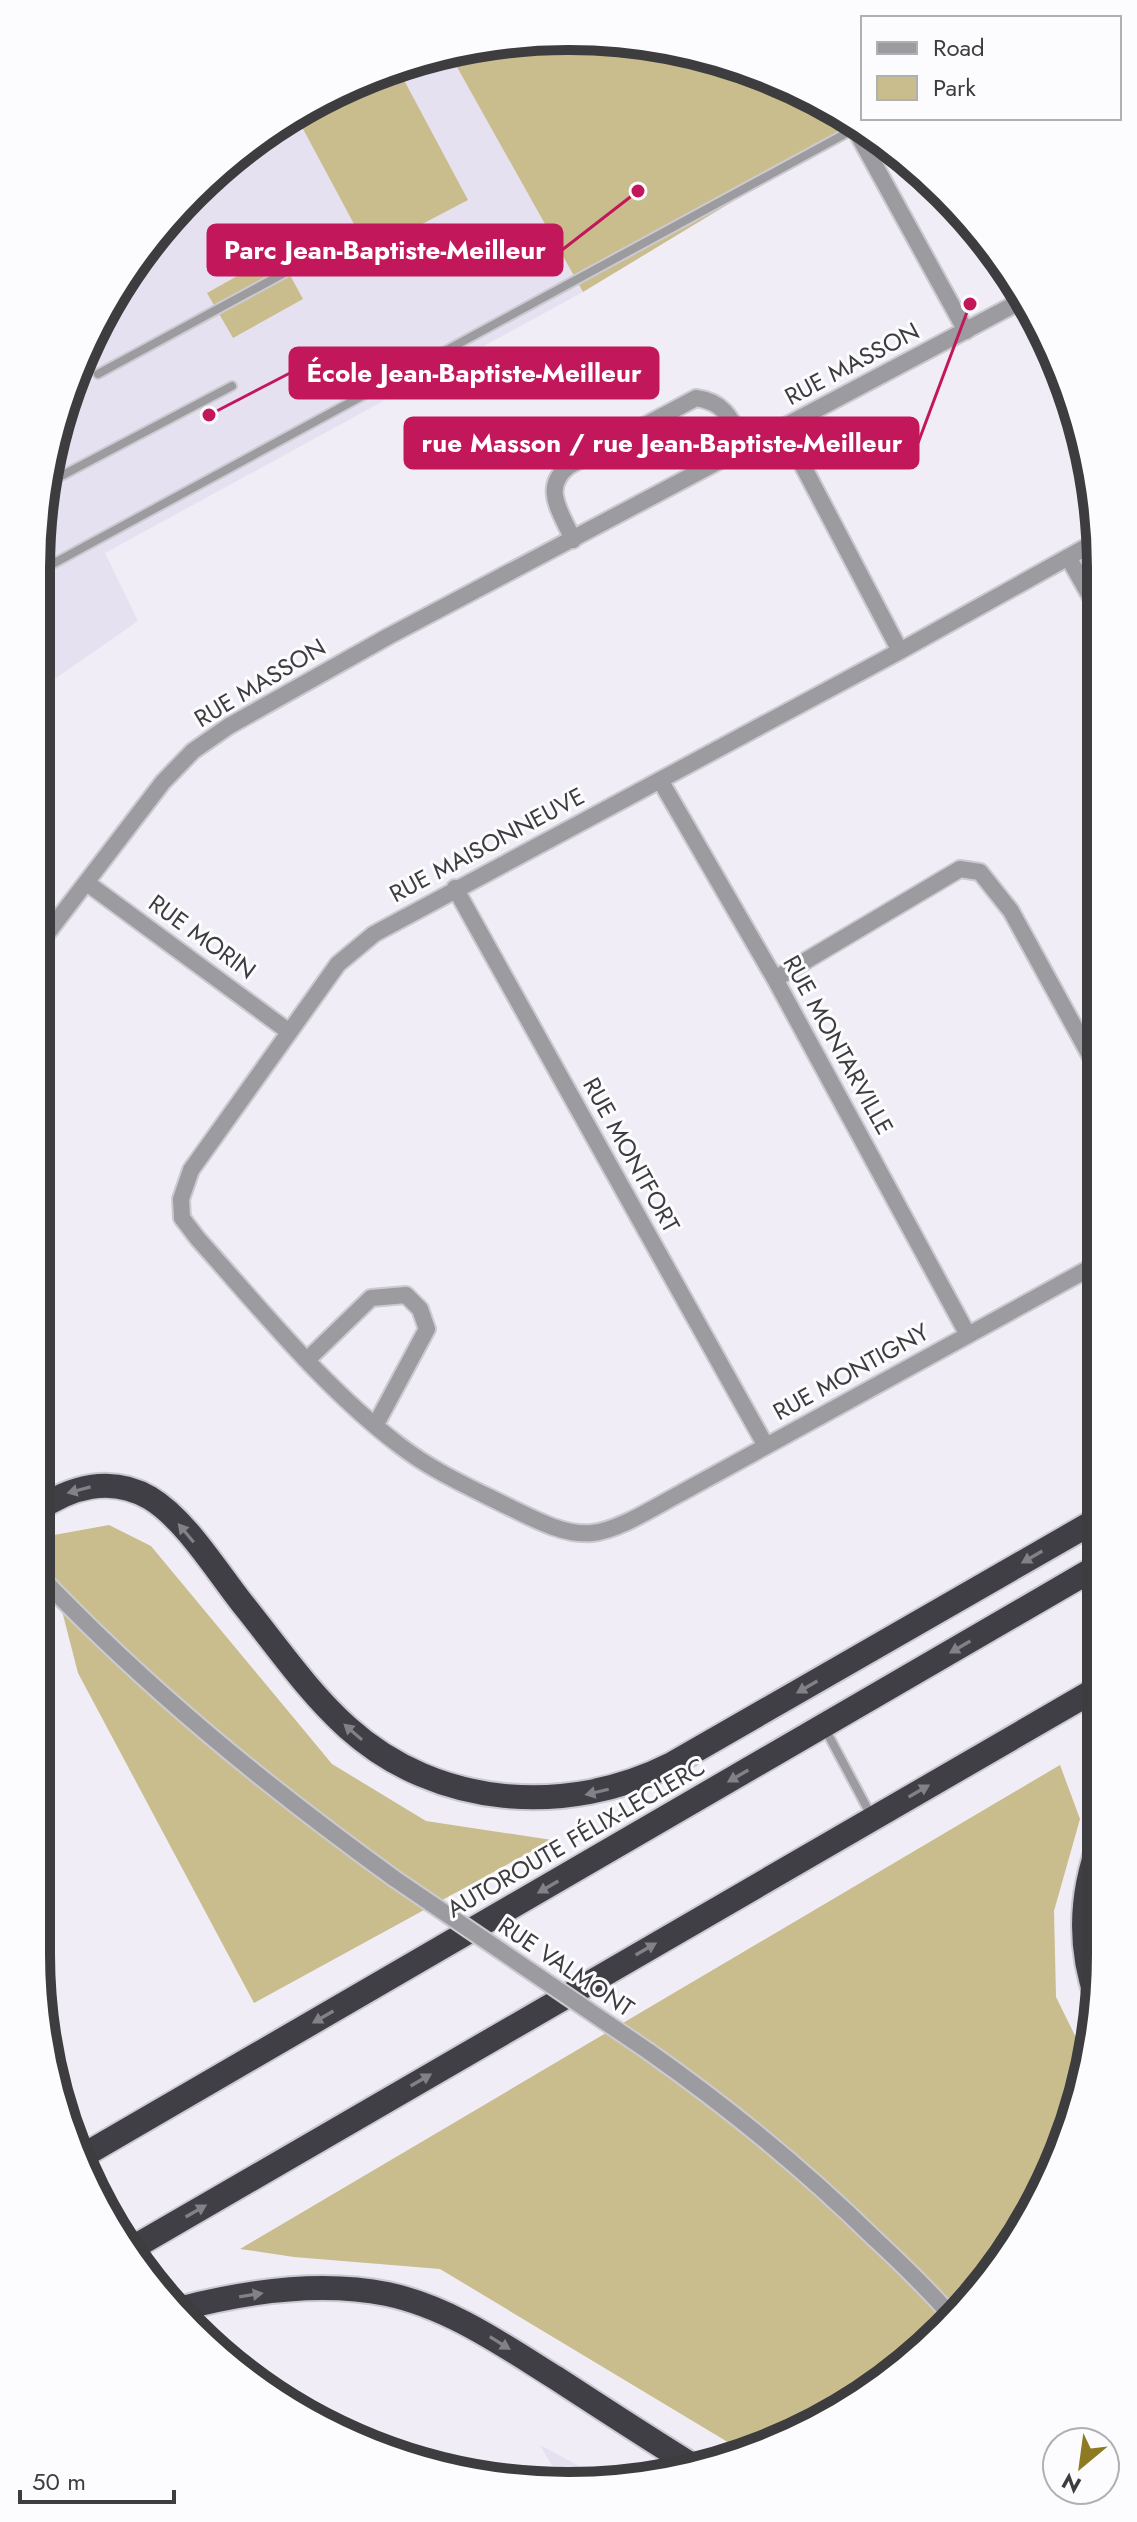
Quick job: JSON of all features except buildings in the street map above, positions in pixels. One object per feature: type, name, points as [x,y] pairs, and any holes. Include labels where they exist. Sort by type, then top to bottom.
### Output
[{"type":"highway","points":[[50,1501],[91,1486],[126,1488],[152,1499],[186,1533],[320,1700],[365,1742],[403,1766],[441,1783],[495,1795],[540,1799],[581,1795],[616,1787],[672,1764],[1087,1525]]},
{"type":"highway","name":"AUTOROUTE FÉLIX-LECLERC","points":[[89,2152],[1087,1573]]},
{"type":"highway","points":[[139,2244],[1087,1694]]},
{"type":"highway","points":[[1087,1893],[1083,1922],[1087,1957]]},
{"type":"highway","points":[[190,2307],[247,2295],[307,2289],[357,2289],[403,2297],[451,2316],[490,2337],[682,2459]]},
{"type":"street","points":[[864,143],[966,331]]},
{"type":"street","name":"RUE MASSON","points":[[50,930],[163,782],[193,751],[229,726],[375,643],[1015,304]]},
{"type":"street","points":[[573,540],[554,496],[554,482],[558,474],[569,466],[696,398],[714,401],[729,415],[745,446]]},
{"type":"street","points":[[783,428],[900,651]]},
{"type":"street","name":"RUE MAISONNEUVE","points":[[626,1522],[592,1533],[566,1530],[529,1517],[451,1478],[401,1447],[375,1426],[307,1360],[182,1218],[181,1199],[191,1170],[288,1031],[338,964],[355,947],[455,888],[900,651],[1086,547]]},
{"type":"street","points":[[1068,557],[1087,590]]},
{"type":"street","name":"RUE MONTARVILLE","points":[[660,780],[775,979],[968,1335]]},
{"type":"street","points":[[775,979],[960,869],[980,872],[1011,911],[1087,1050]]},
{"type":"street","name":"RUE MORIN","points":[[87,883],[288,1031]]},
{"type":"street","name":"RUE MONTFORT","points":[[455,888],[766,1446]]},
{"type":"street","name":"RUE MONTIGNY","points":[[626,1522],[1087,1270]]},
{"type":"street","points":[[307,1360],[371,1298],[406,1295],[420,1309],[427,1329],[375,1426]]},
{"type":"street","name":"RUE VALMONT","points":[[50,1587],[181,1713],[289,1801],[395,1879],[704,2091],[800,2168],[945,2309]]},
{"type":"lane","points":[[50,565],[846,130]]},
{"type":"lane","points":[[98,374],[334,246]]},
{"type":"lane","points":[[58,478],[232,386]]},
{"type":"lane","points":[[823,1726],[872,1818]]},
{"type":"shaded area","points":[[455,63],[583,292],[105,553],[138,621],[50,682],[51,535],[60,467],[89,370],[119,309],[157,253],[202,202],[280,137],[370,89]]},
{"type":"shaded area","points":[[540,2445],[589,2471],[568,2472],[555,2472]]},
{"type":"green space","points":[[535,51],[636,54],[703,68],[767,89],[848,132],[583,292],[455,63]]},
{"type":"green space","points":[[403,78],[468,200],[369,252],[301,124],[339,103]]},
{"type":"green space","points":[[278,253],[303,299],[233,338],[207,293]]},
{"type":"green space","points":[[109,1525],[151,1546],[332,1764],[426,1821],[552,1840],[254,2003],[78,1673],[50,1564],[50,1536]]},
{"type":"green space","points":[[1060,1765],[1080,1819],[1054,1911],[1056,1997],[1079,2044],[1069,2088],[1048,2152],[1000,2242],[958,2295],[884,2365],[828,2403],[767,2433],[732,2445],[440,2269],[294,2257],[240,2249]]},
{"type":"place","name":"Parc Jean-Baptiste-Meilleur","points":[[638,191]]},
{"type":"place","name":"rue Masson / rue Jean-Baptiste-Meilleur","points":[[970,304]]},
{"type":"place","name":"École Jean-Baptiste-Meilleur","points":[[209,415]]}]
